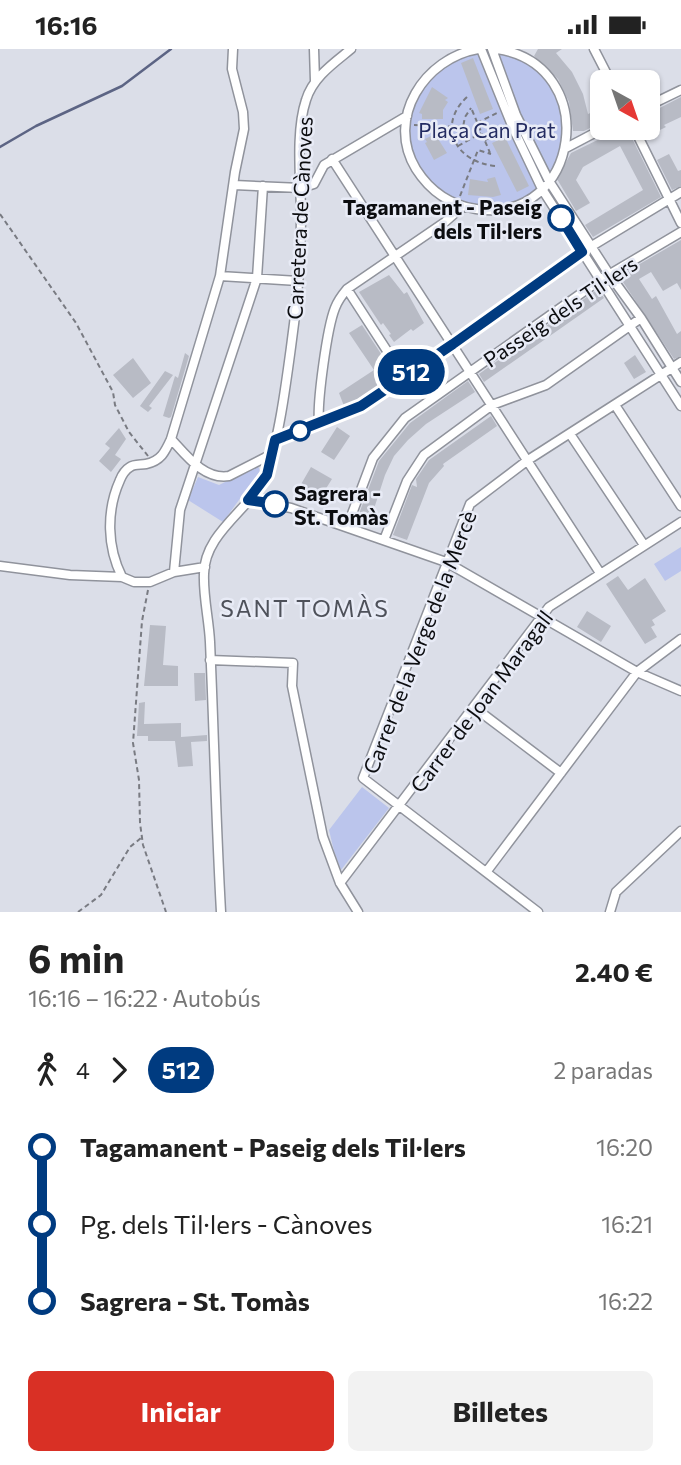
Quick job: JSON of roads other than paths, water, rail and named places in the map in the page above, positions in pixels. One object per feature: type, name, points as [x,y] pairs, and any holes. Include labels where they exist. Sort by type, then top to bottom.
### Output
[{"type":"street","points":[[122,577],[114,561],[110,539],[111,510],[116,489],[124,472],[131,466],[163,457],[172,439],[220,276],[244,129],[243,111],[232,69],[233,49]]},
{"type":"street","points":[[314,49],[316,81]]},
{"type":"street","name":"Carretera de Cànoves","points":[[205,567],[208,552],[222,530],[267,475],[291,348],[298,281],[301,128],[306,100],[316,81],[351,49]]},
{"type":"street","points":[[497,49],[512,50],[540,68],[553,82],[562,98],[568,123],[566,148],[556,171],[542,189],[523,202],[487,211],[462,207],[446,200],[432,190],[416,168],[409,152],[406,120],[418,87],[434,68],[454,55],[480,49],[542,189],[681,406]]},
{"type":"street","points":[[492,49],[516,115],[549,181],[681,382]]},
{"type":"street","points":[[594,49],[605,70]]},
{"type":"street","points":[[660,100],[681,90]]},
{"type":"street","points":[[234,185],[301,188],[314,184],[324,165],[332,159],[406,120]]},
{"type":"street","points":[[566,148],[590,135]]},
{"type":"street","points":[[640,140],[681,223]]},
{"type":"street","points":[[332,159],[600,573]]},
{"type":"street","points":[[174,572],[180,510],[257,278],[263,186]]},
{"type":"street","name":"Passeig dels Til·lers","points":[[275,440],[361,406],[582,252],[681,193]]},
{"type":"street","points":[[319,423],[334,309],[347,289],[462,207]]},
{"type":"street","name":"Passeig dels Til·lers","points":[[347,527],[373,457],[405,418],[600,280],[681,232]]},
{"type":"street","points":[[220,276],[298,281]]},
{"type":"street","points":[[347,289],[404,377]]},
{"type":"street","points":[[384,540],[407,481],[424,455],[492,405],[545,385],[641,318]]},
{"type":"street","name":"Carrer de la Verge de la Mercè","points":[[401,806],[363,778],[470,504],[528,460],[681,362]]},
{"type":"street","points":[[615,405],[681,506]]},
{"type":"street","points":[[570,434],[644,545]]},
{"type":"street","points":[[172,439],[195,465],[222,477],[272,454]]},
{"type":"street","points":[[248,500],[291,508],[446,562],[638,672],[681,691]]},
{"type":"street","name":"Carrer de Joan Maragall","points":[[340,884],[549,607],[681,522]]},
{"type":"street","points":[[0,566],[70,575],[122,577],[134,582],[150,582],[174,572],[205,567],[222,912]]},
{"type":"street","points":[[486,871],[638,672],[681,639]]},
{"type":"street","points":[[210,660],[293,663],[292,686],[323,837],[340,884],[358,912]]},
{"type":"street","points":[[475,708],[561,773]]},
{"type":"street","points":[[401,806],[538,912]]},
{"type":"street","points":[[610,912],[616,892],[681,831]]},
{"type":"waterway","points":[[0,147],[36,126],[122,86],[171,49]]},
{"type":"place","name":"Tagamanent - Paseig dels Til·lers","points":[[561,218]]},
{"type":"place","name":"Sagrera - St. Tomàs","points":[[275,504]]},
{"type":"district","name":"SANT TOMÀS","points":[[305,608]]},
{"type":"park label","name":"Plaça Can Prat","points":[[487,129]]}]
